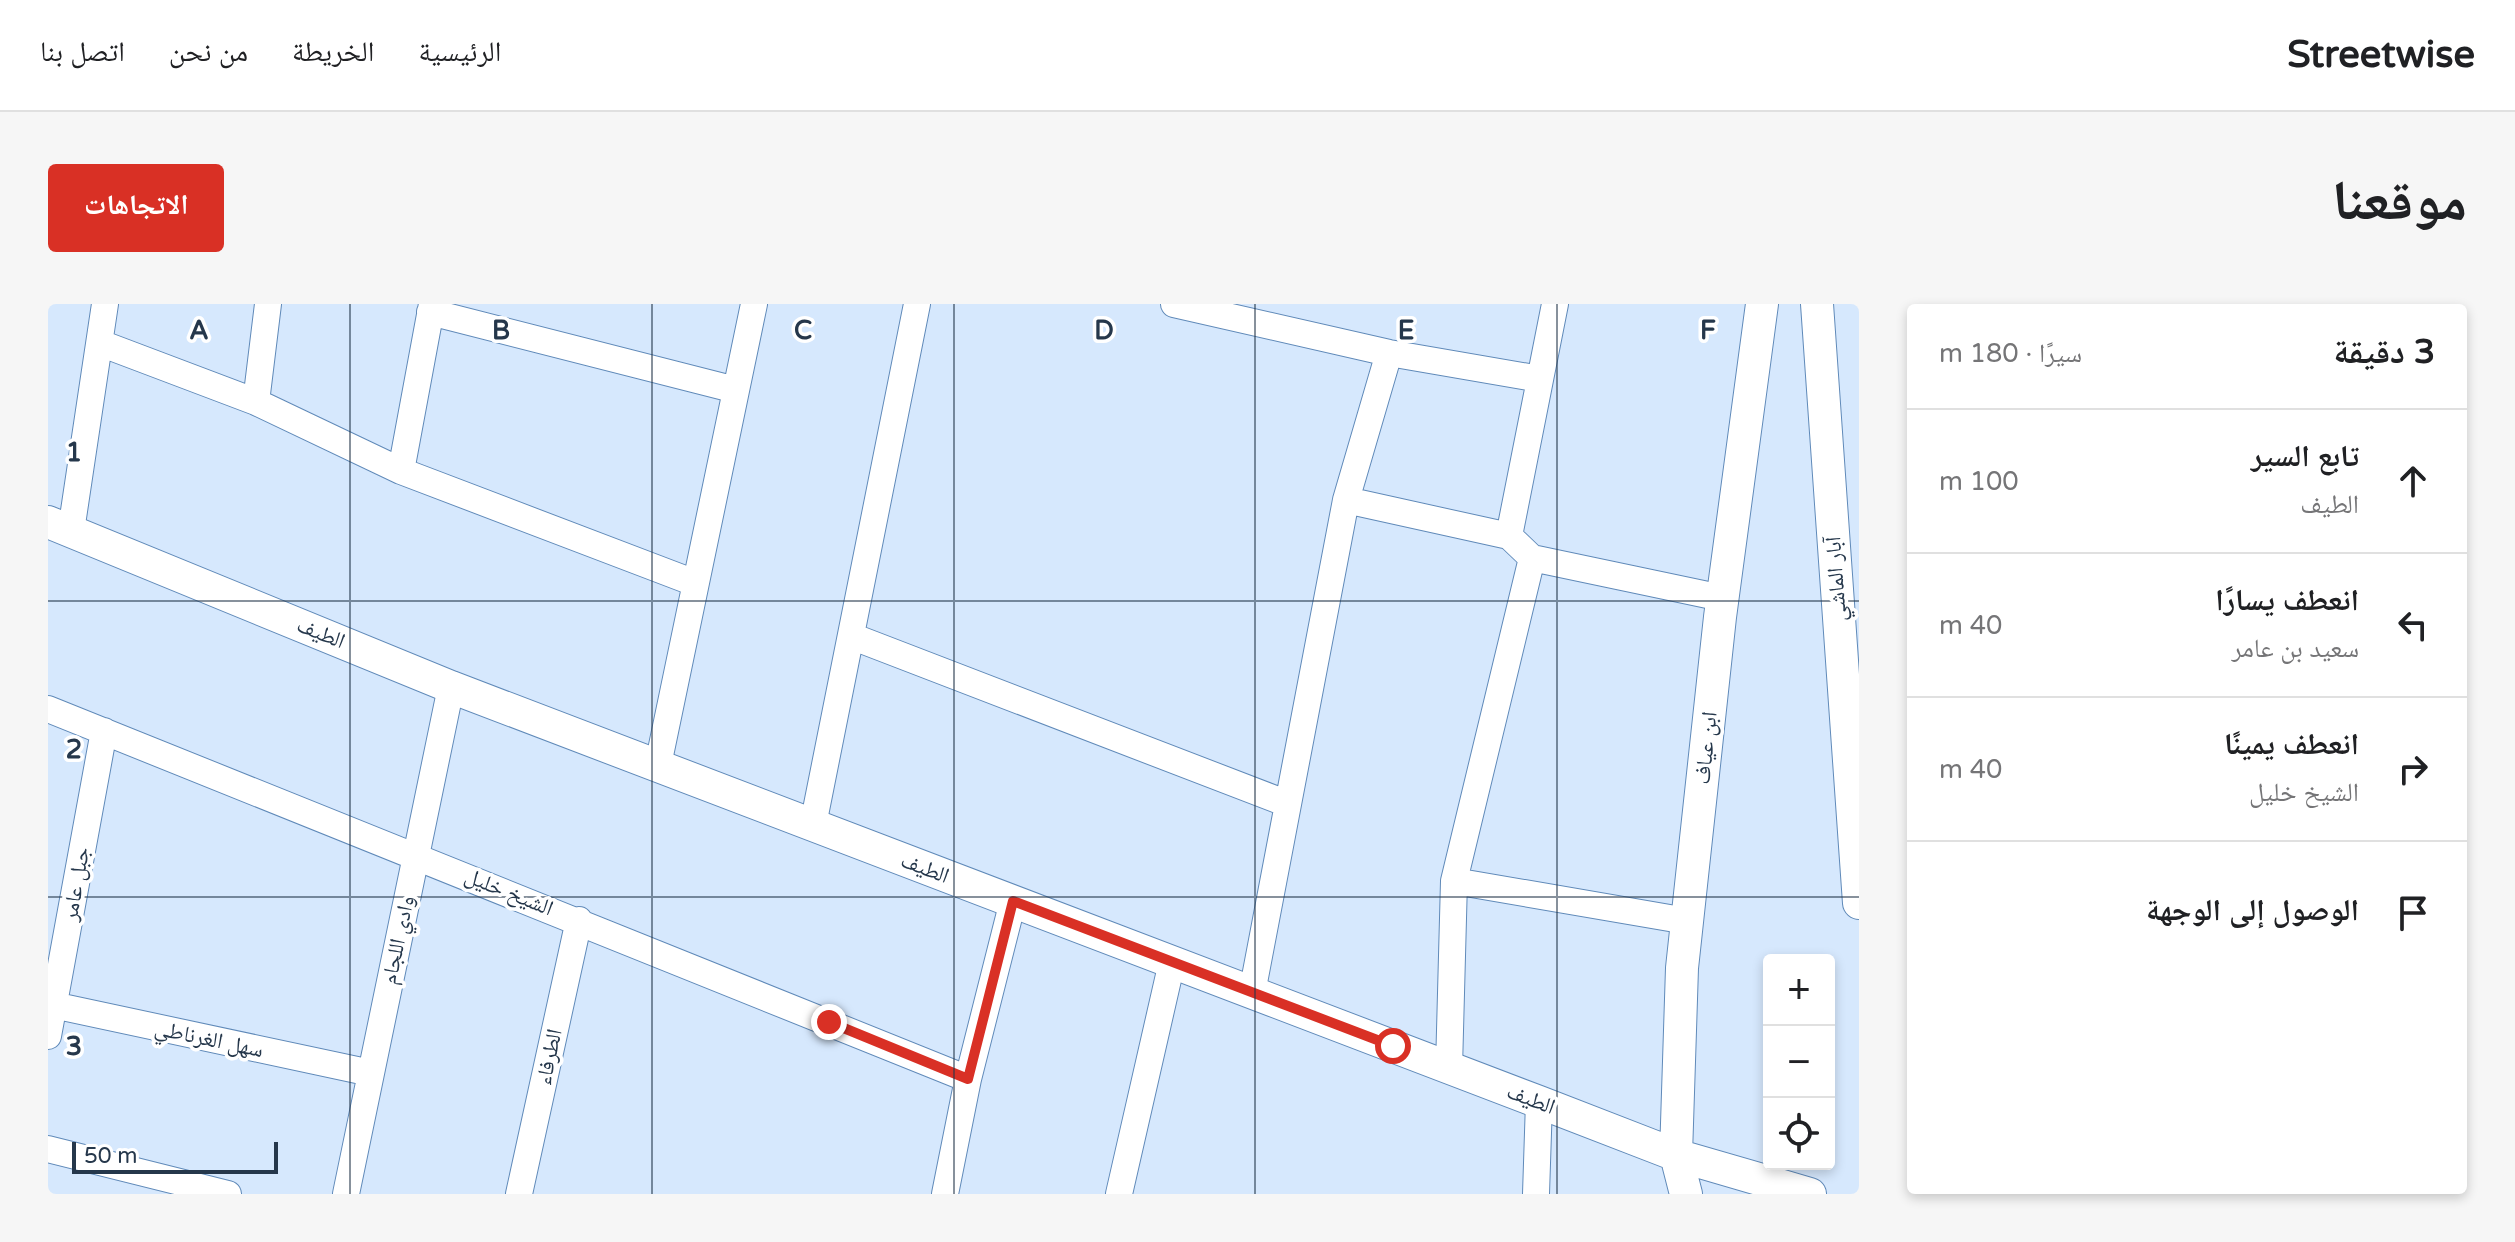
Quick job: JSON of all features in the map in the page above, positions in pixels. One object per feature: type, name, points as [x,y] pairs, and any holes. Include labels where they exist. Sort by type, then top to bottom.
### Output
[{"type":"street","points":[[59,526],[100,343],[105,304]]},
{"type":"street","points":[[256,402],[268,304]]},
{"type":"street","points":[[658,765],[754,304]]},
{"type":"street","points":[[813,825],[917,304]]},
{"type":"street","points":[[1174,304],[1389,353],[1540,379]]},
{"type":"street","points":[[1509,536],[1555,304]]},
{"type":"street","name":"ابن عياف","points":[[1686,1194],[1676,1155],[1682,968],[1722,598],[1762,304]]},
{"type":"street","name":"آبار الماشي","points":[[1817,304],[1852,711],[1859,903]]},
{"type":"street","points":[[401,471],[431,308],[736,390]]},
{"type":"street","points":[[100,343],[256,402],[401,471],[695,583]]},
{"type":"street","points":[[1252,993],[1346,500],[1389,353]]},
{"type":"street","points":[[1346,500],[1509,536],[1532,558],[1722,598]]},
{"type":"street","name":"الطيف","points":[[59,526],[451,687],[1676,1155],[1810,1194]]},
{"type":"street","points":[[1449,1068],[1454,881],[1532,558]]},
{"type":"street","points":[[851,636],[1288,804]]},
{"type":"street","name":"وادي اللجام","points":[[346,1194],[451,687]]},
{"type":"street","name":"الشيخ خليل","points":[[48,709],[416,854],[968,1079]]},
{"type":"street","name":"جبل عامر","points":[[48,1036],[51,1004],[104,731]]},
{"type":"street","points":[[1454,881],[1687,921]]},
{"type":"street","points":[[945,1194],[968,1079],[1013,901]]},
{"type":"street","name":"الطرفاء","points":[[519,1194],[579,920]]},
{"type":"street","points":[[1119,1194],[1172,962]]},
{"type":"street","name":"سهل الغرناطي","points":[[51,1004],[371,1073]]},
{"type":"street","points":[[1536,1194],[1539,1102]]},
{"type":"street","points":[[48,1149],[228,1194]]},
{"type":"route","points":[[829,1022],[968,1079],[1013,901],[1393,1046]]}]
